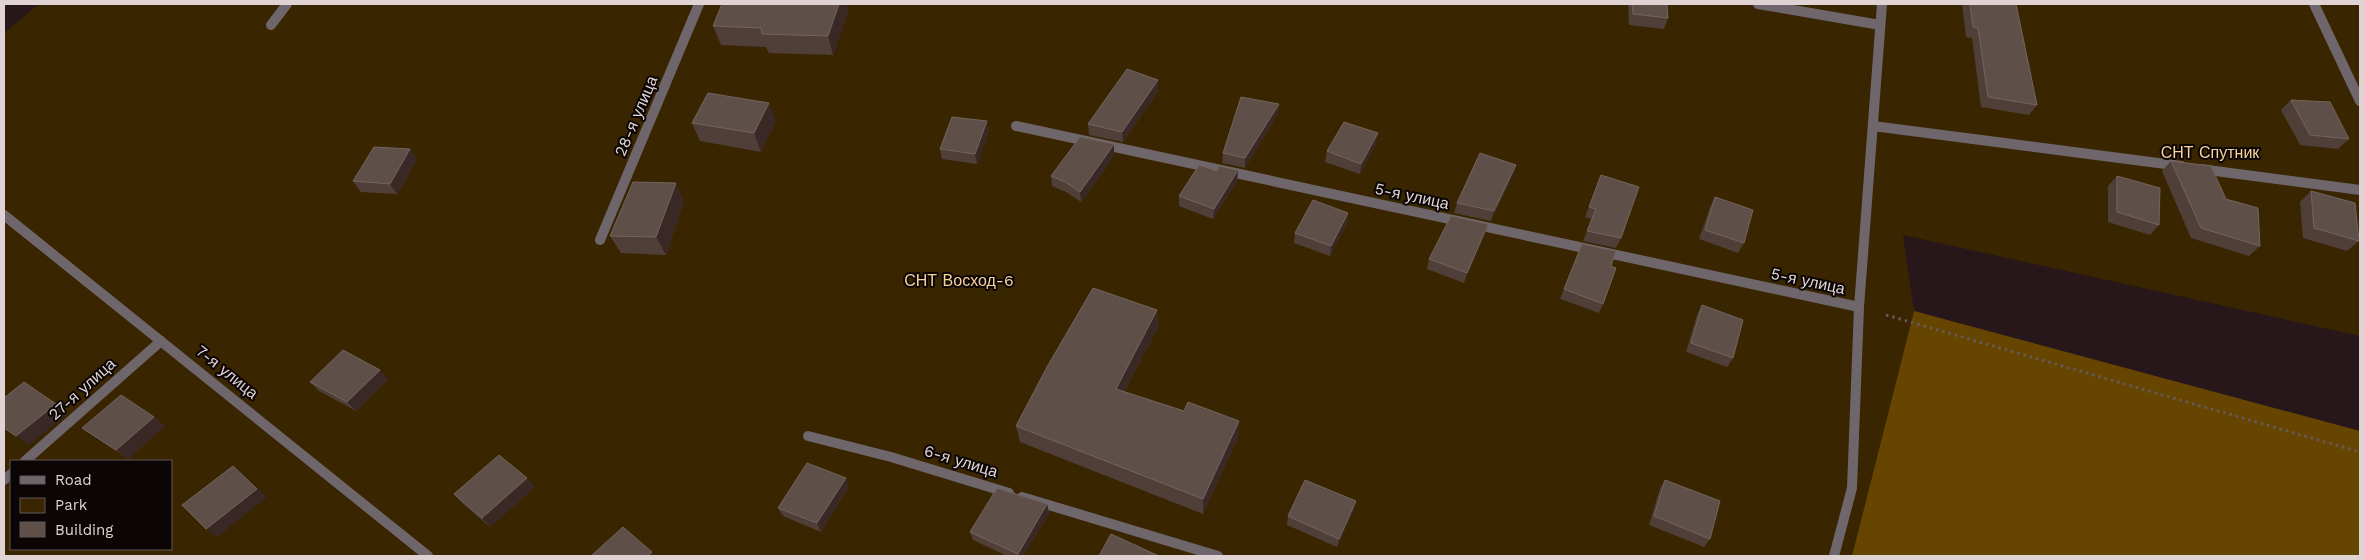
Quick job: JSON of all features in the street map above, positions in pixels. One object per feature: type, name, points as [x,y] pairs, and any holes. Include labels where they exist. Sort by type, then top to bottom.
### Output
[{"type":"street","points":[[271,25],[286,4]]},
{"type":"street","name":"28-я улица","points":[[600,240],[699,4]]},
{"type":"street","points":[[1758,4],[1880,25]]},
{"type":"street","points":[[1834,556],[1852,488],[1860,307],[1882,4]]},
{"type":"street","points":[[2314,4],[2360,101]]},
{"type":"street","name":"5-я улица","points":[[1016,126],[1860,307]]},
{"type":"street","points":[[1873,126],[2360,190]]},
{"type":"street","name":"7-я улица","points":[[4,215],[428,556]]},
{"type":"street","name":"27-я улица","points":[[26,460],[161,340]]},
{"type":"street","name":"6-я улица","points":[[808,436],[892,457],[1218,556]]},
{"type":"path","points":[[1860,307],[2360,452]]},
{"type":"green space","name":"СНТ Восход-6","points":[[39,4],[2360,4],[2360,336],[1903,235],[1914,311],[1852,556],[4,556],[4,33]]},
{"type":"shaded area","points":[[1914,311],[2360,431],[2360,556],[1852,556]]},
{"type":"building","points":[[722,4],[839,4],[828,36],[762,34],[761,28],[713,26]]},
{"type":"building","points":[[1632,4],[1667,4],[1668,18],[1633,14]]},
{"type":"building","points":[[1970,4],[2016,4],[2037,105],[1988,97],[1978,28],[1973,27]]},
{"type":"building","points":[[1127,69],[1158,80],[1122,132],[1088,124]]},
{"type":"building","points":[[708,93],[769,103],[754,133],[692,123]]},
{"type":"building","points":[[1241,97],[1279,104],[1245,158],[1223,153]]},
{"type":"building","points":[[2291,100],[2330,102],[2349,139],[2310,135]]},
{"type":"building","points":[[952,117],[987,121],[975,154],[940,149]]},
{"type":"building","points":[[1344,122],[1378,133],[1361,164],[1327,151]]},
{"type":"building","points":[[1080,137],[1114,144],[1080,192],[1065,182],[1051,176]]},
{"type":"building","points":[[374,147],[410,149],[390,184],[353,181]]},
{"type":"building","points":[[1480,153],[1516,165],[1494,211],[1457,203]]},
{"type":"building","points":[[2171,161],[2211,166],[2226,199],[2258,208],[2260,246],[2201,228]]},
{"type":"building","points":[[1199,165],[1217,171],[1219,166],[1238,170],[1214,209],[1179,196]]},
{"type":"building","points":[[1601,175],[1639,187],[1621,238],[1587,231],[1596,209],[1589,207]]},
{"type":"building","points":[[2117,176],[2160,188],[2159,225],[2117,212]]},
{"type":"building","points":[[633,182],[676,183],[656,237],[610,236]]},
{"type":"building","points":[[2311,191],[2355,203],[2359,241],[2314,228]]},
{"type":"building","points":[[1715,197],[1753,210],[1744,243],[1705,230]]},
{"type":"building","points":[[1313,200],[1348,213],[1331,246],[1295,233]]},
{"type":"building","points":[[1451,216],[1488,224],[1467,273],[1429,259]]},
{"type":"building","points":[[1582,244],[1616,251],[1611,266],[1616,268],[1603,304],[1564,289]]},
{"type":"building","points":[[1093,288],[1157,310],[1116,389],[1184,411],[1188,402],[1239,421],[1203,499],[1016,426],[1047,367]]},
{"type":"building","points":[[1702,305],[1743,320],[1733,358],[1691,343]]},
{"type":"building","points":[[343,350],[380,370],[347,402],[310,382]]},
{"type":"building","points":[[24,382],[56,404],[16,436],[4,428],[4,398]]},
{"type":"building","points":[[121,395],[154,417],[116,450],[82,428]]},
{"type":"building","points":[[499,455],[527,478],[482,518],[454,494]]},
{"type":"building","points":[[807,463],[846,478],[817,523],[778,508]]},
{"type":"building","points":[[233,466],[257,489],[206,529],[182,505]]},
{"type":"building","points":[[1305,480],[1356,501],[1339,539],[1288,516]]},
{"type":"building","points":[[1665,480],[1720,501],[1710,539],[1654,516]]},
{"type":"building","points":[[997,488],[1047,504],[1018,554],[970,532]]},
{"type":"building","points":[[623,527],[652,552],[648,556],[591,556]]},
{"type":"building","points":[[1111,534],[1159,556],[1099,556]]},
{"type":"park label","name":"СНТ Спутник","points":[[2210,152]]}]
